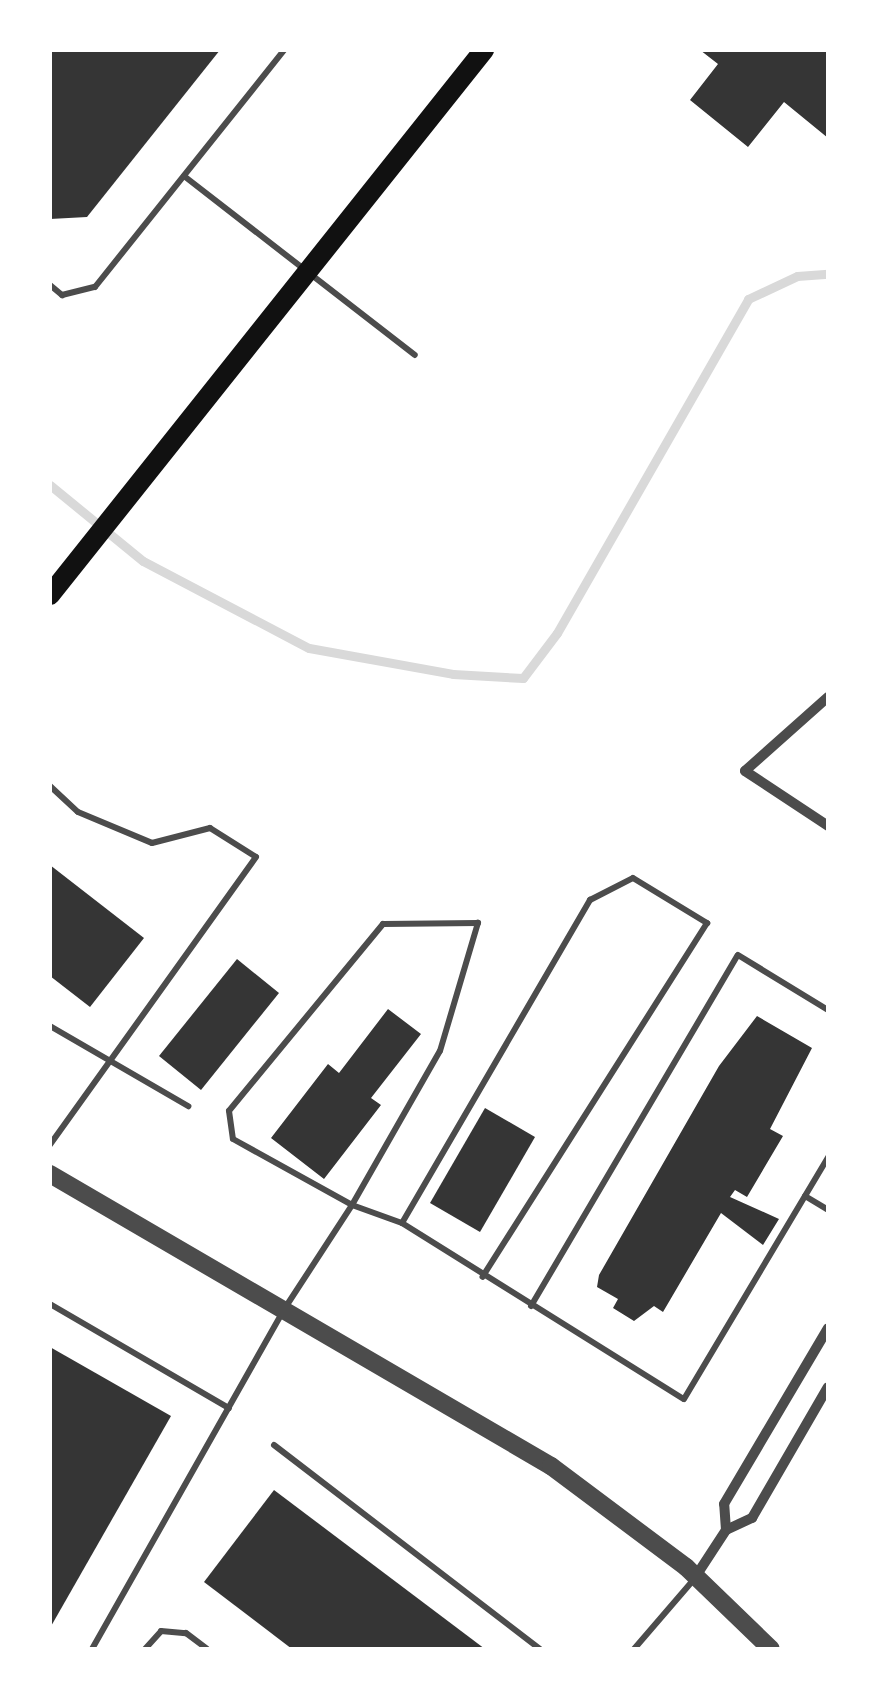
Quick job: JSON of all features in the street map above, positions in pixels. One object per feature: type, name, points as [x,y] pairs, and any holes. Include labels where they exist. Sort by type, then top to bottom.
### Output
[{"type":"main road","points":[[50,595],[484,50]]},
{"type":"street","points":[[828,697],[745,772],[828,826]]},
{"type":"street","points":[[50,1174],[552,1466],[696,1576],[771,1649]]},
{"type":"street","points":[[726,1530],[724,1504],[828,1328]]},
{"type":"street","points":[[696,1576],[726,1530],[752,1518],[828,1387]]},
{"type":"lane","points":[[50,286],[62,295],[95,287],[284,50]]},
{"type":"lane","points":[[184,176],[304,274],[415,355]]},
{"type":"lane","points":[[50,786],[78,812],[152,843],[210,828],[256,857],[50,1145]]},
{"type":"lane","points":[[402,1223],[590,900],[633,878],[707,923],[482,1277]]},
{"type":"lane","points":[[92,1649],[283,1311],[352,1205],[440,1051],[478,923],[383,924],[229,1111],[233,1139],[352,1205],[402,1223],[482,1277],[684,1399],[828,1157]]},
{"type":"lane","points":[[530,1306],[738,956],[828,1010]]},
{"type":"lane","points":[[50,1026],[188,1106]]},
{"type":"lane","points":[[805,1196],[828,1210]]},
{"type":"lane","points":[[50,1304],[229,1408]]},
{"type":"lane","points":[[274,1444],[540,1649]]},
{"type":"lane","points":[[634,1649],[696,1576]]},
{"type":"lane","points":[[145,1649],[161,1631],[186,1633],[208,1649]]},
{"type":"building","points":[[50,50],[220,50],[87,217],[50,219]]},
{"type":"building","points":[[700,50],[828,50],[828,138],[784,102],[748,147],[690,100],[718,64]]},
{"type":"building","points":[[50,865],[144,938],[90,1007],[50,976]]},
{"type":"building","points":[[237,959],[279,993],[201,1090],[159,1056]]},
{"type":"building","points":[[388,1009],[421,1034],[371,1098],[381,1105],[324,1179],[271,1138],[328,1064],[339,1073]]},
{"type":"building","points":[[757,1016],[812,1048],[770,1129],[783,1136],[747,1197],[735,1190],[730,1197],[779,1219],[763,1245],[721,1213],[663,1312],[654,1306],[634,1321],[613,1308],[618,1299],[597,1287],[599,1275],[719,1066]]},
{"type":"building","points":[[485,1108],[535,1137],[480,1232],[430,1203]]},
{"type":"building","points":[[50,1347],[171,1416],[50,1628]]},
{"type":"building","points":[[274,1490],[485,1649],[292,1649],[204,1582]]},
{"type":"waterway","points":[[50,485],[143,561],[309,648],[453,674],[523,678],[557,633],[748,299],[797,276],[828,274]]}]
